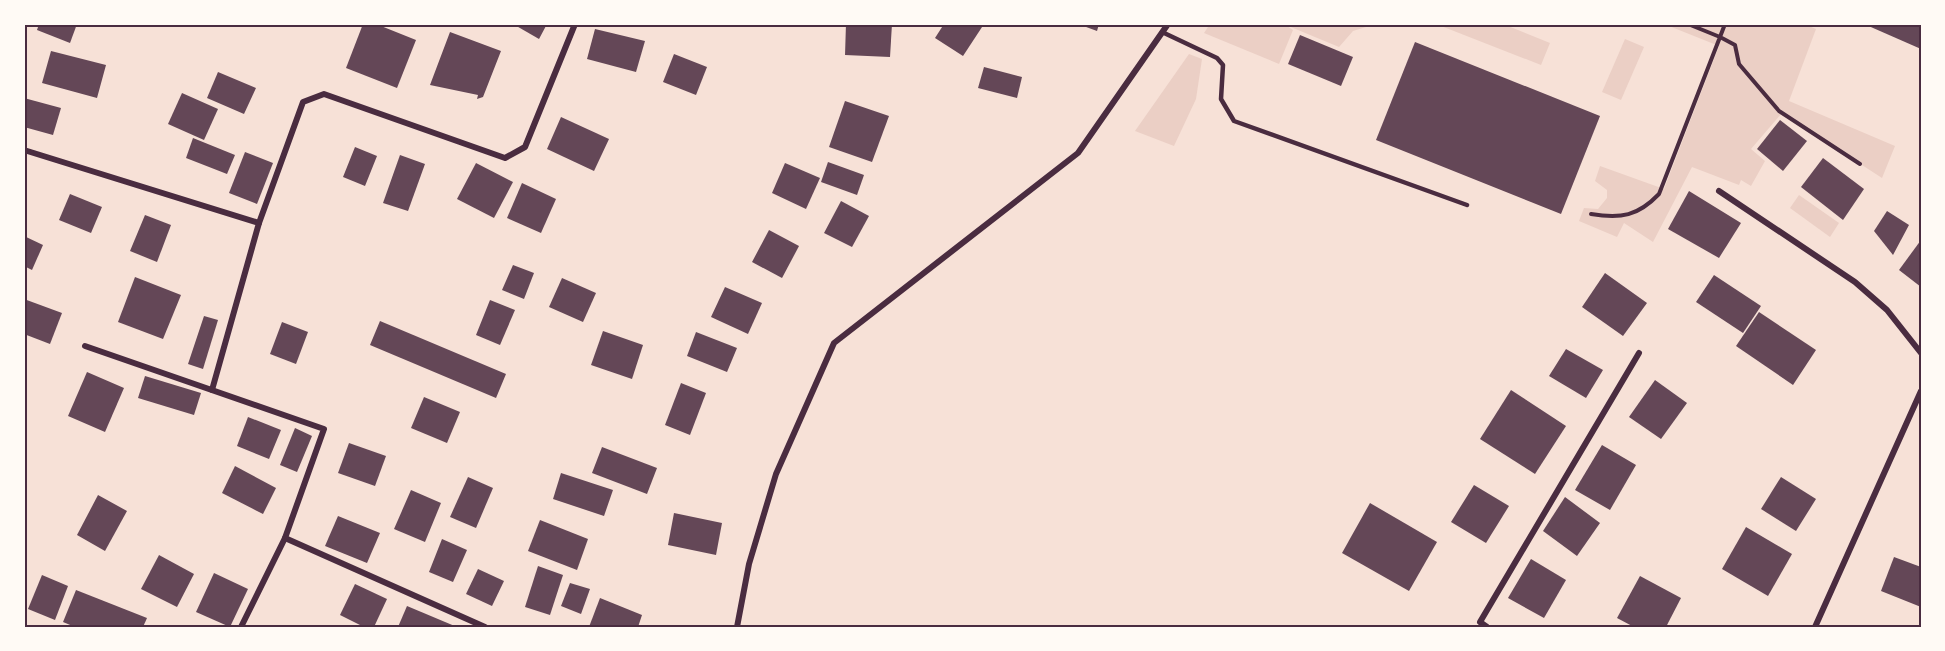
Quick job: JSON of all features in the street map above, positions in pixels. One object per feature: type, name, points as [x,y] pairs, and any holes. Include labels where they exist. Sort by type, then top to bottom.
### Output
[{"type":"street","points":[[212,390],[259,223],[303,102],[324,94],[505,158],[525,147],[575,24]]},
{"type":"street","points":[[737,627],[749,564],[776,474],[834,343],[1078,153],[1168,24]]},
{"type":"street","points":[[24,150],[259,223]]},
{"type":"street","points":[[1719,191],[1855,282],[1887,310],[1921,353]]},
{"type":"street","points":[[85,346],[324,429],[285,538],[241,627]]},
{"type":"street","points":[[1487,627],[1480,622],[1639,352]]},
{"type":"street","points":[[1815,627],[1921,391]]},
{"type":"street","points":[[285,538],[485,627]]},
{"type":"lane","points":[[1162,32],[1217,58],[1223,65],[1221,99],[1234,121],[1467,205]]},
{"type":"path","points":[[1688,24],[1735,45],[1739,64],[1779,111],[1860,164]]},
{"type":"path","points":[[1591,214],[1608,217],[1634,212],[1646,207],[1659,194],[1725,24]]},
{"type":"shaded area","points":[[1210,24],[1284,24],[1293,30],[1279,64],[1204,33]]},
{"type":"shaded area","points":[[1359,24],[1366,27],[1353,31],[1339,47],[1286,25]]},
{"type":"shaded area","points":[[1436,24],[1503,24],[1550,43],[1541,65]]},
{"type":"shaded area","points":[[1664,24],[1804,24],[1816,29],[1789,101],[1895,146],[1882,178],[1782,113],[1751,149],[1765,161],[1751,186],[1741,180],[1739,185],[1692,167],[1653,242],[1624,223],[1617,237],[1579,221],[1584,208],[1598,209],[1607,198],[1607,190],[1595,181],[1600,166],[1664,189],[1719,46]]},
{"type":"shaded area","points":[[1625,39],[1644,47],[1621,100],[1602,92]]},
{"type":"shaded area","points":[[1189,54],[1202,59],[1196,99],[1174,146],[1135,131]]},
{"type":"shaded area","points":[[1799,195],[1839,223],[1830,237],[1790,208]]},
{"type":"building","points":[[39,24],[77,24],[70,43],[37,30]]},
{"type":"building","points":[[363,24],[376,24],[416,40],[397,88],[346,68]]},
{"type":"building","points":[[513,24],[547,24],[539,39]]},
{"type":"building","points":[[846,24],[892,24],[890,57],[845,55]]},
{"type":"building","points":[[944,24],[984,24],[963,56],[935,38]]},
{"type":"building","points":[[1078,24],[1099,24],[1097,31]]},
{"type":"building","points":[[1864,24],[1921,24],[1921,49]]},
{"type":"building","points":[[595,29],[645,41],[636,72],[587,59]]},
{"type":"building","points":[[450,32],[501,51],[483,97],[477,99],[478,95],[430,85]]},
{"type":"building","points":[[1300,35],[1353,57],[1341,86],[1288,64]]},
{"type":"building","points":[[1415,42],[1600,116],[1561,214],[1376,140]]},
{"type":"building","points":[[51,51],[106,65],[97,98],[42,83]]},
{"type":"building","points":[[674,54],[707,67],[696,95],[663,82]]},
{"type":"building","points":[[984,67],[1022,77],[1017,98],[978,88]]},
{"type":"building","points":[[218,72],[256,88],[244,114],[207,98]]},
{"type":"building","points":[[182,93],[218,109],[204,140],[168,124]]},
{"type":"building","points":[[24,98],[61,108],[53,135],[24,127]]},
{"type":"building","points":[[845,101],[889,116],[872,162],[829,147]]},
{"type":"building","points":[[561,117],[609,139],[594,171],[547,149]]},
{"type":"building","points":[[1780,120],[1807,141],[1783,171],[1757,149]]},
{"type":"building","points":[[193,138],[235,155],[227,174],[186,158]]},
{"type":"building","points":[[355,147],[377,156],[365,186],[343,177]]},
{"type":"building","points":[[245,152],[273,163],[257,204],[229,193]]},
{"type":"building","points":[[400,155],[425,164],[408,211],[383,203]]},
{"type":"building","points":[[1823,158],[1864,189],[1843,220],[1801,187]]},
{"type":"building","points":[[828,162],[864,175],[857,195],[821,182]]},
{"type":"building","points":[[476,163],[513,182],[494,218],[457,199]]},
{"type":"building","points":[[785,163],[820,178],[806,209],[772,193]]},
{"type":"building","points":[[522,183],[556,199],[541,233],[507,218]]},
{"type":"building","points":[[1689,191],[1741,223],[1719,258],[1668,229]]},
{"type":"building","points":[[70,194],[102,207],[91,233],[59,220]]},
{"type":"building","points":[[841,201],[869,216],[852,247],[824,233]]},
{"type":"building","points":[[1887,211],[1909,225],[1893,255],[1874,231]]},
{"type":"building","points":[[145,215],[171,225],[157,262],[130,251]]},
{"type":"building","points":[[769,230],[799,246],[782,278],[752,262]]},
{"type":"building","points":[[24,236],[43,245],[32,270],[24,266]]},
{"type":"building","points":[[1921,240],[1921,287],[1899,270]]},
{"type":"building","points":[[513,265],[534,273],[524,299],[502,290]]},
{"type":"building","points":[[1605,273],[1647,303],[1623,336],[1582,307]]},
{"type":"building","points":[[1714,275],[1761,306],[1743,333],[1696,302]]},
{"type":"building","points":[[135,277],[181,295],[163,339],[118,322]]},
{"type":"building","points":[[562,278],[596,293],[583,322],[549,307]]},
{"type":"building","points":[[725,287],[762,303],[748,334],[711,317]]},
{"type":"building","points":[[24,299],[62,313],[50,344],[24,334]]},
{"type":"building","points":[[490,300],[515,310],[500,345],[476,335]]},
{"type":"building","points":[[1759,312],[1816,350],[1793,385],[1736,346]]},
{"type":"building","points":[[204,316],[218,320],[203,369],[188,364]]},
{"type":"building","points":[[380,321],[506,374],[496,398],[370,345]]},
{"type":"building","points":[[282,322],[308,332],[296,364],[270,354]]},
{"type":"building","points":[[603,331],[643,345],[632,379],[591,365]]},
{"type":"building","points":[[696,332],[737,348],[727,372],[687,356]]},
{"type":"building","points":[[1566,349],[1603,370],[1586,398],[1549,376]]},
{"type":"building","points":[[87,372],[124,388],[105,432],[68,416]]},
{"type":"building","points":[[145,376],[201,393],[194,415],[138,398]]},
{"type":"building","points":[[1655,380],[1687,403],[1661,439],[1629,417]]},
{"type":"building","points":[[681,383],[706,393],[690,435],[665,425]]},
{"type":"building","points":[[1511,390],[1566,426],[1535,474],[1480,439]]},
{"type":"building","points":[[424,397],[460,412],[447,443],[411,428]]},
{"type":"building","points":[[248,417],[281,430],[269,459],[237,446]]},
{"type":"building","points":[[295,428],[312,436],[297,472],[280,465]]},
{"type":"building","points":[[349,443],[386,456],[375,486],[338,473]]},
{"type":"building","points":[[1602,445],[1636,465],[1610,510],[1575,490]]},
{"type":"building","points":[[602,447],[657,468],[647,494],[592,473]]},
{"type":"building","points":[[235,466],[276,488],[263,514],[222,493]]},
{"type":"building","points":[[561,473],[613,490],[604,516],[553,499]]},
{"type":"building","points":[[468,477],[493,488],[476,528],[450,517]]},
{"type":"building","points":[[1781,477],[1816,499],[1796,531],[1761,509]]},
{"type":"building","points":[[1474,485],[1509,506],[1486,543],[1451,522]]},
{"type":"building","points":[[411,490],[441,503],[425,542],[394,529]]},
{"type":"building","points":[[98,495],[127,511],[105,551],[77,535]]},
{"type":"building","points":[[1565,497],[1600,523],[1577,556],[1543,531]]},
{"type":"building","points":[[1370,503],[1437,542],[1409,591],[1342,553]]},
{"type":"building","points":[[674,513],[722,523],[716,555],[668,545]]},
{"type":"building","points":[[338,516],[380,533],[367,563],[325,546]]},
{"type":"building","points":[[540,520],[588,539],[577,570],[528,551]]},
{"type":"building","points":[[1746,527],[1792,554],[1768,596],[1722,569]]},
{"type":"building","points":[[442,539],[467,550],[453,582],[429,572]]},
{"type":"building","points":[[159,555],[194,574],[177,607],[141,589]]},
{"type":"building","points":[[1894,557],[1921,567],[1921,607],[1881,591]]},
{"type":"building","points":[[1531,559],[1566,580],[1544,618],[1508,598]]},
{"type":"building","points":[[538,566],[563,575],[550,615],[525,607]]},
{"type":"building","points":[[478,569],[504,581],[492,606],[466,594]]},
{"type":"building","points":[[214,573],[248,589],[230,627],[196,612]]},
{"type":"building","points":[[42,575],[68,586],[55,620],[28,609]]},
{"type":"building","points":[[1640,576],[1681,598],[1666,627],[1634,627],[1617,618]]},
{"type":"building","points":[[570,583],[590,589],[581,614],[561,606]]},
{"type":"building","points":[[355,584],[387,599],[374,627],[364,627],[340,615]]},
{"type":"building","points":[[76,590],[147,618],[143,627],[75,627],[63,622]]},
{"type":"building","points":[[600,598],[642,615],[638,627],[589,627]]},
{"type":"building","points":[[407,606],[457,627],[398,627]]}]
